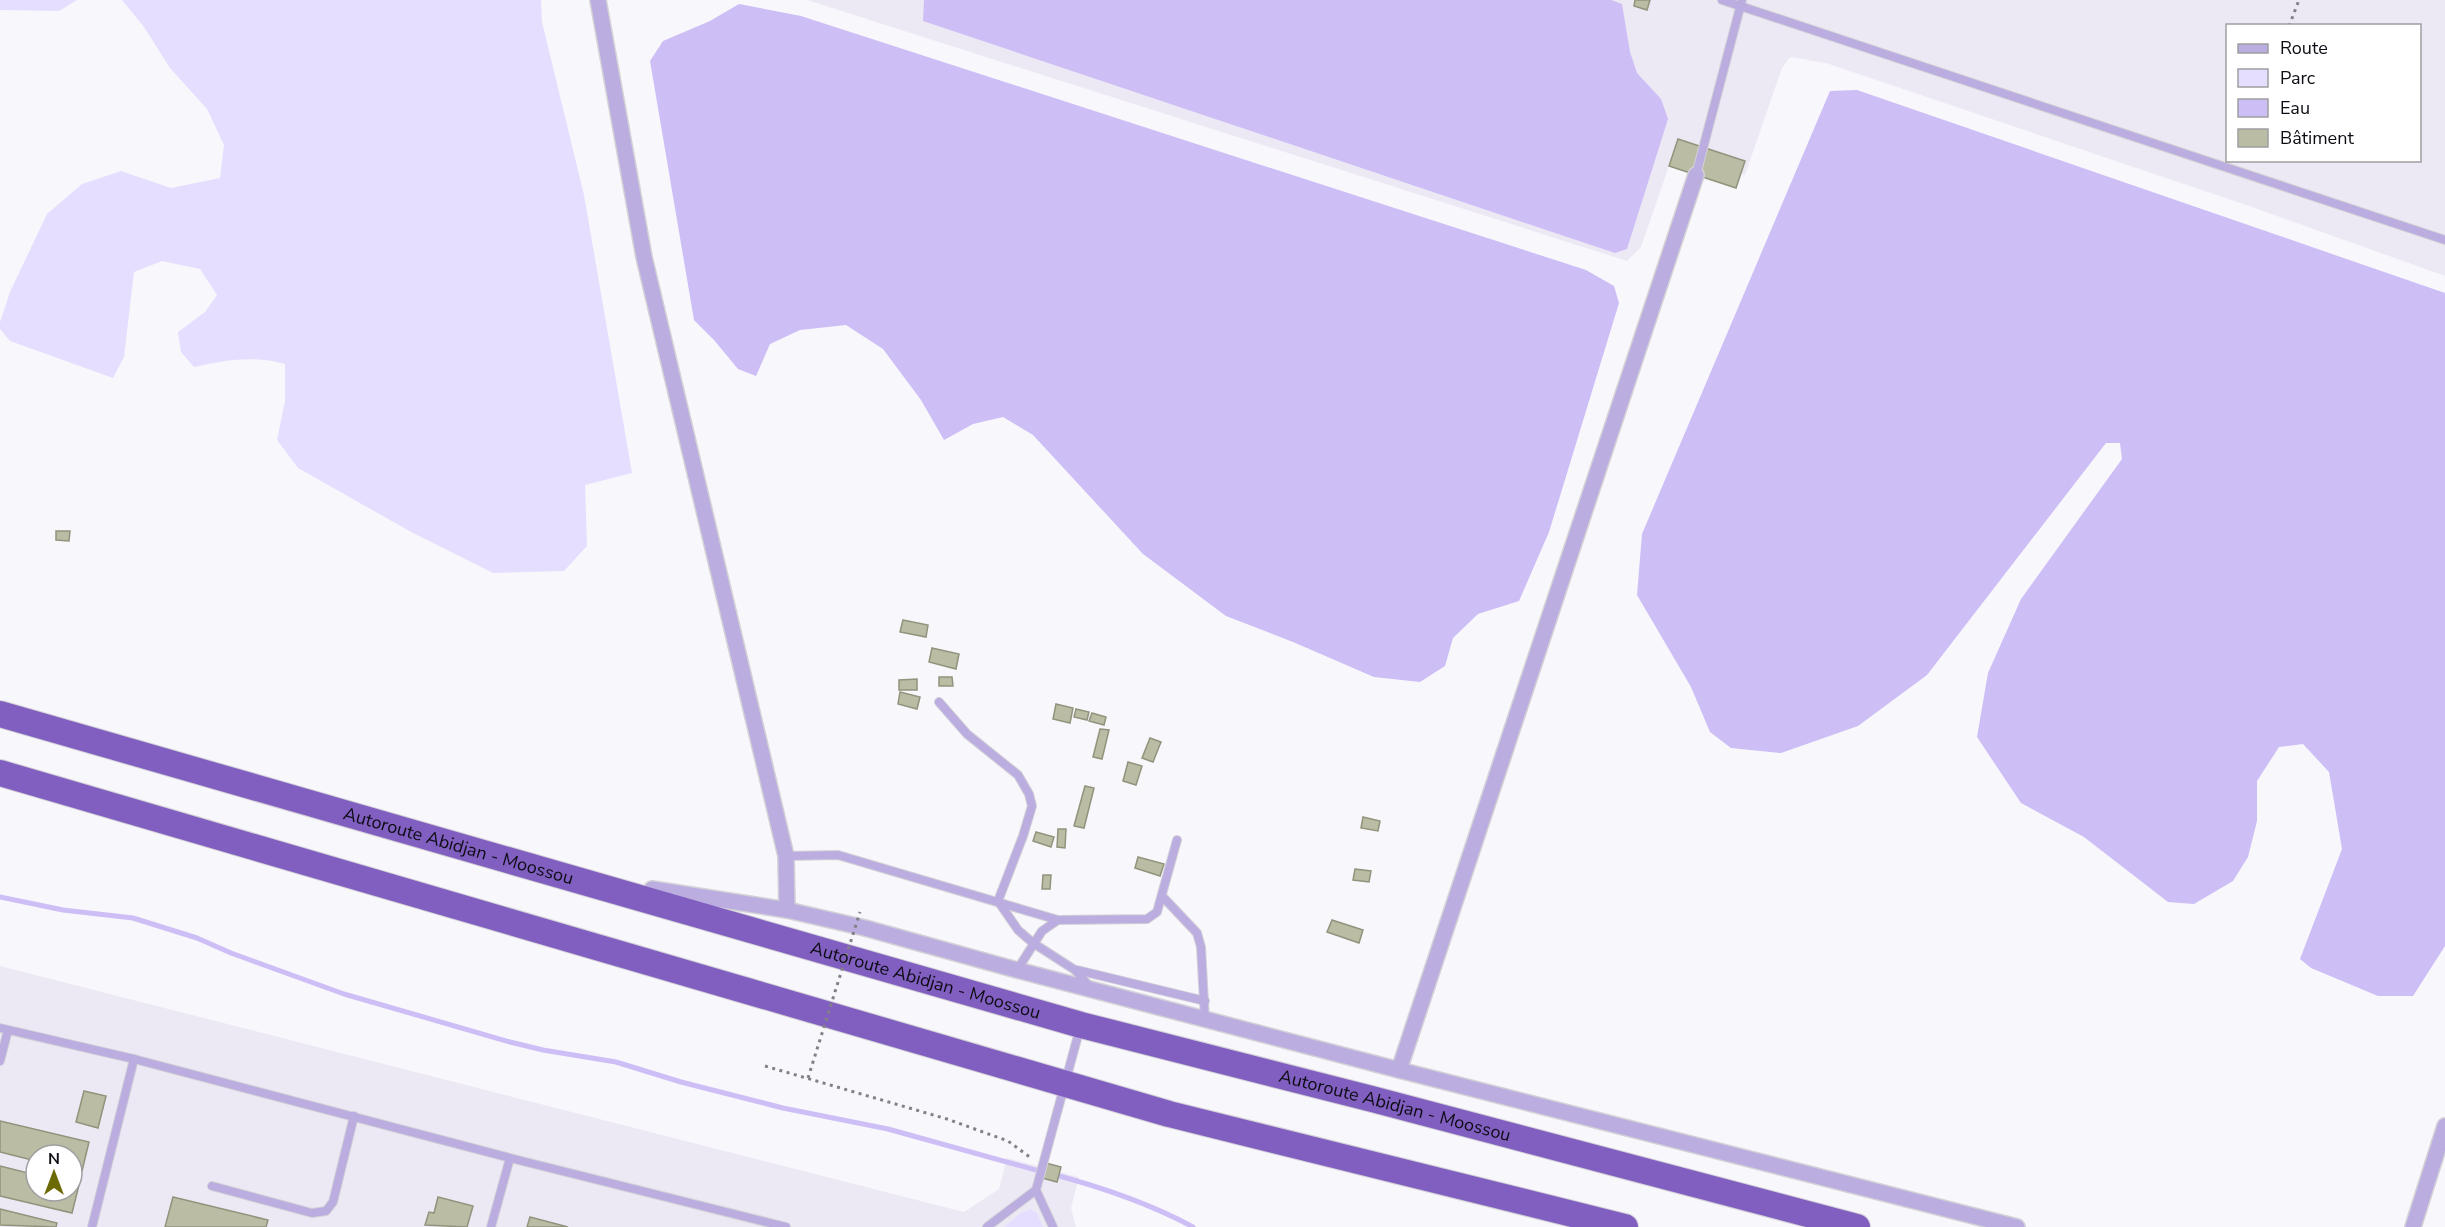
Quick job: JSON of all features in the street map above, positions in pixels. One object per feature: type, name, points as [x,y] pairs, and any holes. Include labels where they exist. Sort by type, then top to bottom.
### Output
[{"type":"highway","name":"Autoroute Abidjan - Moossou","points":[[0,714],[1081,1025],[1857,1227]]},
{"type":"highway","points":[[0,773],[1064,1085],[1169,1114],[1625,1227]]},
{"type":"street","points":[[598,0],[644,257],[786,856],[787,910]]},
{"type":"street","points":[[1399,1070],[1696,175]]},
{"type":"street","points":[[292,797],[395,817],[666,893],[787,910],[865,928],[1206,1020],[2017,1227]]},
{"type":"street","points":[[2413,1227],[2445,1126]]},
{"type":"lane","points":[[1722,0],[1741,3],[2445,240]]},
{"type":"lane","points":[[1696,175],[1741,3]]},
{"type":"lane","points":[[939,702],[967,734],[1018,775],[1029,794],[1032,806],[998,901]]},
{"type":"lane","points":[[786,856],[838,855],[1058,920],[1147,919],[1157,912],[1177,840]]},
{"type":"lane","points":[[1162,896],[1197,933],[1204,957],[1206,1020]]},
{"type":"lane","points":[[998,901],[1018,930],[1033,943],[1075,970],[1093,990]]},
{"type":"lane","points":[[1017,970],[1042,931],[1058,920]]},
{"type":"lane","points":[[1075,970],[1205,1001]]},
{"type":"lane","points":[[987,1227],[1036,1190],[1081,1025]]},
{"type":"lane","points":[[0,1061],[4,1029],[134,1059],[510,1158],[786,1227]]},
{"type":"lane","points":[[92,1227],[134,1059]]},
{"type":"lane","points":[[212,1186],[312,1213],[326,1211],[333,1202],[354,1116]]},
{"type":"lane","points":[[491,1227],[510,1158]]},
{"type":"lane","points":[[1036,1190],[1053,1227]]},
{"type":"path","points":[[2290,24],[2299,0]]},
{"type":"path","points":[[808,1078],[860,912]]},
{"type":"path","points":[[765,1066],[878,1098],[1008,1141],[1042,1167]]},
{"type":"shaded area","points":[[807,0],[2445,0],[2445,276],[2249,206],[1826,63],[1790,57],[1782,68],[1745,175],[1741,174],[1736,188],[1669,166],[1641,247],[1627,261]]},
{"type":"shaded area","points":[[0,966],[964,1212],[999,1189],[1007,1158],[1079,1177],[1071,1208],[1076,1227],[0,1227]]},
{"type":"green space","points":[[0,0],[77,0],[59,11],[0,10]]},
{"type":"green space","points":[[122,0],[541,0],[542,22],[584,195],[632,473],[585,485],[587,546],[564,571],[493,573],[413,533],[298,468],[277,440],[285,401],[285,364],[262,360],[240,360],[194,367],[181,352],[178,332],[205,312],[217,295],[200,269],[162,261],[134,272],[124,357],[113,378],[10,341],[0,329],[0,322],[10,292],[47,214],[82,184],[121,171],[171,188],[220,178],[224,145],[207,109],[170,68],[144,27]]},
{"type":"green space","points":[[1031,1209],[1037,1213],[1043,1227],[1004,1227],[1021,1213]]},
{"type":"water","points":[[924,0],[1611,0],[1622,4],[1630,52],[1637,73],[1661,99],[1668,119],[1627,249],[1615,253],[923,21]]},
{"type":"water","points":[[739,4],[801,16],[1586,270],[1614,286],[1619,303],[1549,532],[1519,601],[1478,614],[1453,638],[1445,666],[1420,682],[1374,677],[1226,616],[1143,554],[1033,435],[1003,417],[973,424],[944,440],[921,400],[883,349],[846,325],[800,330],[770,344],[756,376],[738,369],[694,320],[650,61],[663,41],[710,21]]},
{"type":"water","points":[[1857,90],[2445,293],[2445,946],[2413,996],[2378,996],[2311,968],[2300,959],[2342,849],[2329,772],[2303,744],[2279,747],[2257,781],[2257,821],[2248,857],[2233,881],[2194,904],[2168,902],[2084,837],[2021,803],[1977,737],[1988,673],[2021,599],[2122,459],[2120,443],[2106,443],[1927,675],[1858,726],[1781,753],[1731,748],[1710,732],[1691,687],[1637,595],[1642,534],[1830,91]]},
{"type":"building","points":[[1635,0],[1650,0],[1647,10],[1634,6]]},
{"type":"building","points":[[1678,139],[1745,161],[1736,188],[1669,166]]},
{"type":"building","points":[[56,531],[70,531],[69,541],[56,540]]},
{"type":"building","points":[[903,620],[928,625],[926,637],[900,632]]},
{"type":"building","points":[[932,648],[959,654],[956,669],[929,662]]},
{"type":"building","points":[[939,677],[952,677],[953,686],[939,686]]},
{"type":"building","points":[[917,679],[917,690],[899,690],[899,680]]},
{"type":"building","points":[[900,692],[920,697],[917,709],[898,704]]},
{"type":"building","points":[[1056,704],[1073,708],[1070,723],[1053,719]]},
{"type":"building","points":[[1076,709],[1089,712],[1087,720],[1074,717]]},
{"type":"building","points":[[1092,713],[1106,717],[1104,725],[1089,721]]},
{"type":"building","points":[[1100,729],[1109,730],[1102,759],[1093,757]]},
{"type":"building","points":[[1150,738],[1161,742],[1153,762],[1142,758]]},
{"type":"building","points":[[1128,762],[1142,766],[1136,785],[1123,781]]},
{"type":"building","points":[[1085,786],[1094,788],[1084,828],[1074,826]]},
{"type":"building","points":[[1363,817],[1380,821],[1378,831],[1361,828]]},
{"type":"building","points":[[1058,829],[1066,829],[1065,848],[1057,847]]},
{"type":"building","points":[[1036,832],[1054,837],[1051,847],[1033,841]]},
{"type":"building","points":[[1138,857],[1164,864],[1160,876],[1135,868]]},
{"type":"building","points":[[1355,869],[1371,871],[1369,882],[1353,880]]},
{"type":"building","points":[[1043,875],[1051,875],[1050,889],[1042,889]]},
{"type":"building","points":[[1332,920],[1363,930],[1359,943],[1327,932]]},
{"type":"building","points":[[84,1091],[106,1096],[98,1128],[76,1122]]},
{"type":"building","points":[[0,1121],[89,1142],[84,1163],[84,1143],[24,1143],[24,1158],[0,1152]]},
{"type":"building","points":[[1046,1163],[1061,1167],[1057,1182],[1042,1178]]},
{"type":"building","points":[[0,1166],[24,1172],[24,1202],[0,1196]]},
{"type":"building","points":[[173,1197],[268,1220],[266,1227],[165,1227]]},
{"type":"building","points":[[438,1197],[473,1206],[467,1227],[425,1225],[429,1212],[434,1213]]},
{"type":"building","points":[[30,1203],[74,1203],[72,1213]]},
{"type":"building","points":[[0,1209],[57,1223],[56,1227],[0,1225]]},
{"type":"building","points":[[530,1217],[568,1227],[527,1227]]},
{"type":"waterway","points":[[0,897],[63,910],[133,918],[197,938],[231,953],[344,994],[510,1042],[616,1062],[681,1082],[783,1108],[888,1129],[1043,1172]]},
{"type":"waterway","points":[[1052,1174],[1124,1196],[1193,1227]]}]
